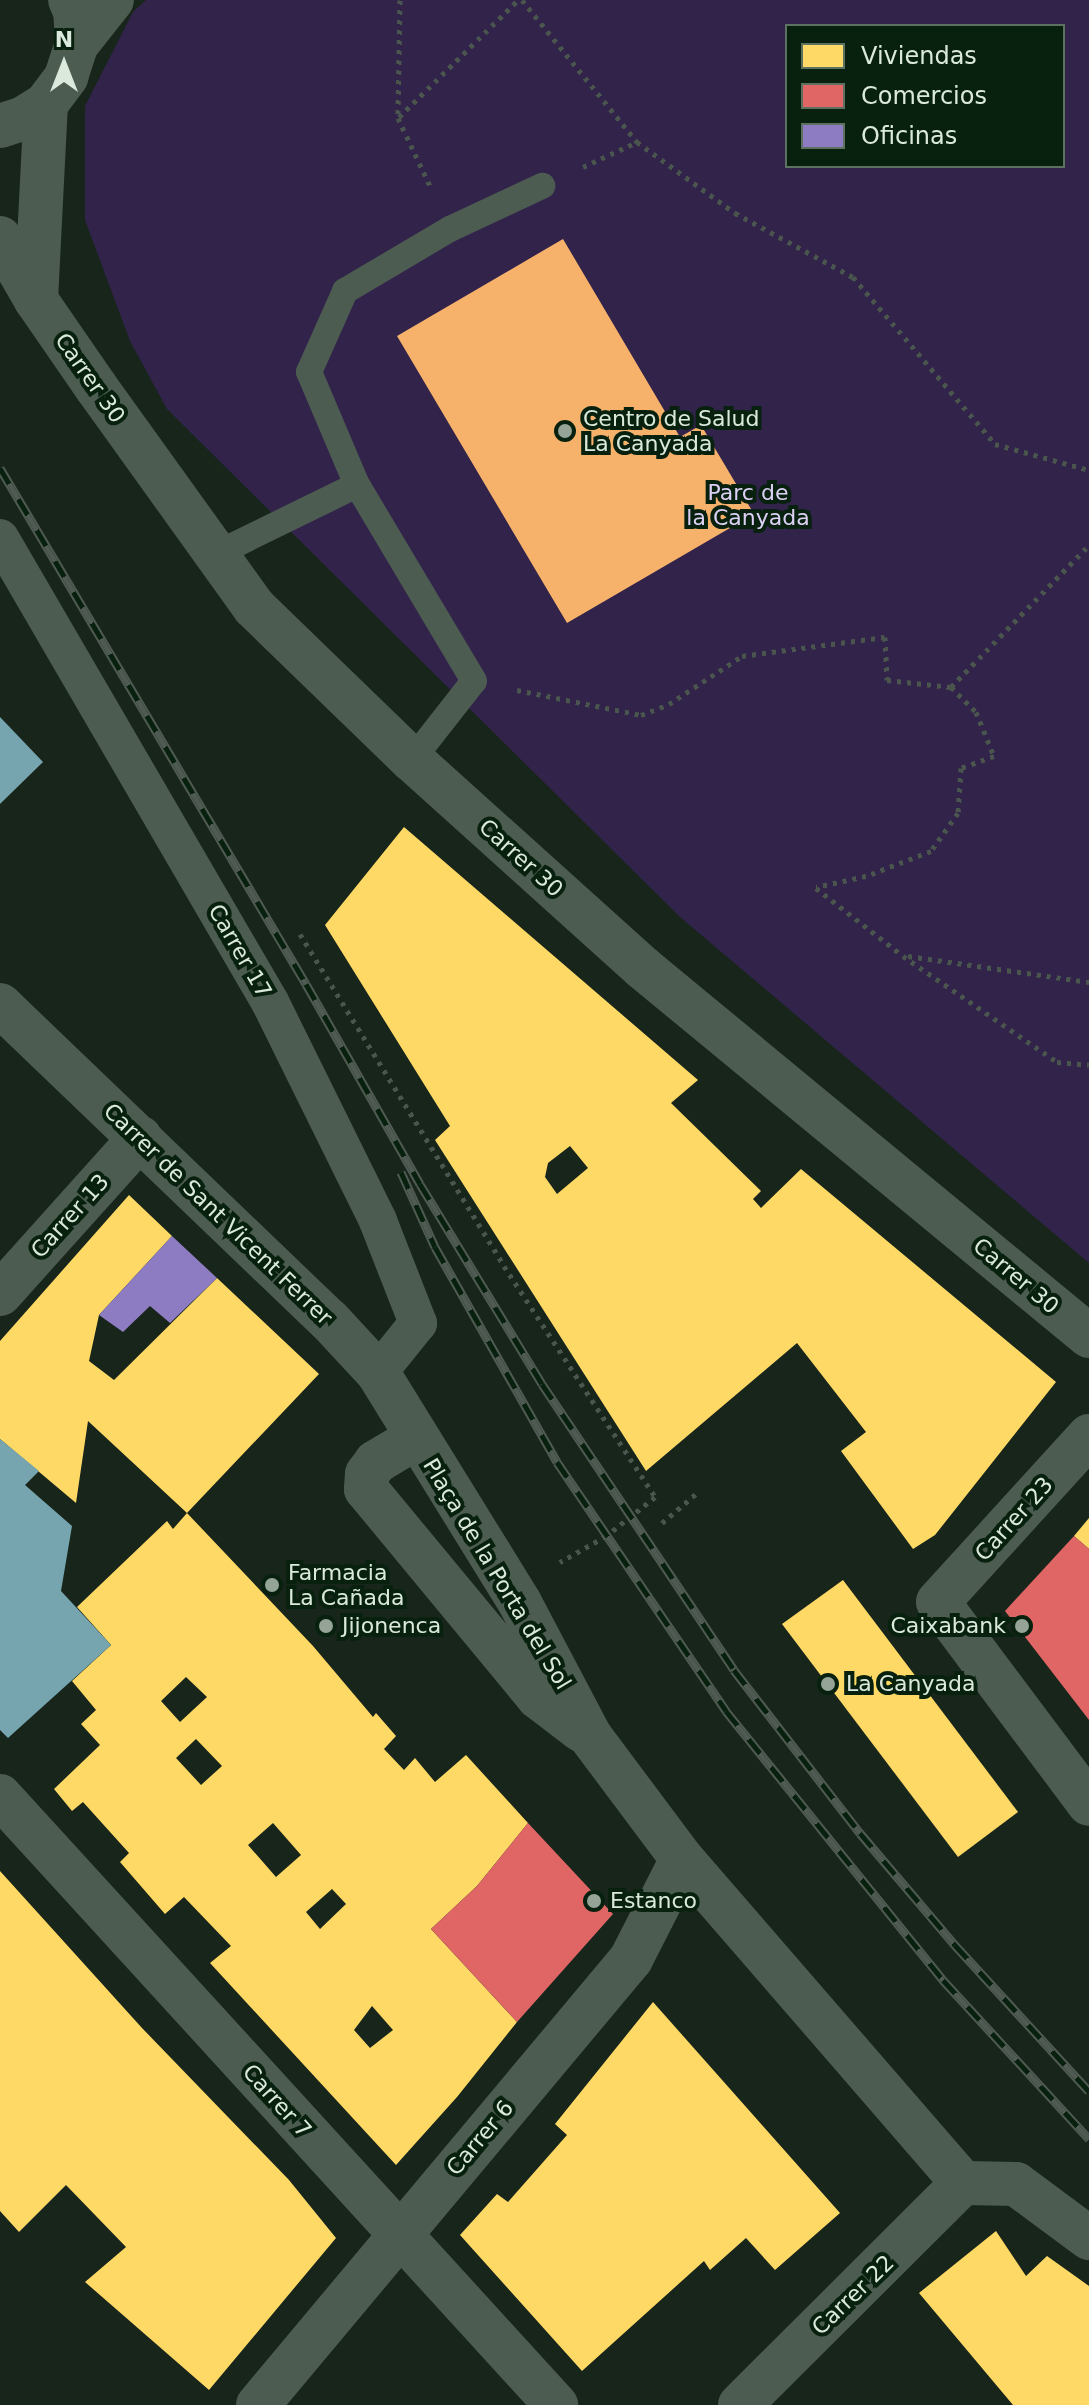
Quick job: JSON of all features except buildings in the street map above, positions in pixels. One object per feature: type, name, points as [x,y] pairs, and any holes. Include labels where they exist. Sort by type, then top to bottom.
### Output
[{"type":"street","points":[[70,0],[75,11],[77,44]]},
{"type":"street","points":[[0,126],[24,118],[46,104],[66,77],[77,44],[112,0]]},
{"type":"street","points":[[36,300],[46,104]]},
{"type":"street","name":"Carrer 30","points":[[0,238],[36,300],[254,607],[412,760],[643,968],[1089,1336]]},
{"type":"street","name":"Carrer 17","points":[[0,538],[270,1002],[378,1221],[418,1323],[378,1373]]},
{"type":"street","name":"Carrer de Sant Vicent Ferrer","points":[[0,1005],[329,1320],[378,1373],[416,1438]]},
{"type":"street","name":"Carrer 13","points":[[0,1294],[140,1138]]},
{"type":"street","name":"Carrer 23","points":[[1089,1436],[938,1602],[1089,1804]]},
{"type":"street","name":"Plaça de la Porta del Sol","points":[[590,1736],[538,1697],[366,1489],[367,1474],[376,1462],[416,1438],[520,1603],[590,1736],[682,1859],[963,2183]]},
{"type":"street","name":"Carrer 7","points":[[0,1796],[556,2405]]},
{"type":"street","name":"Carrer 6","points":[[258,2405],[631,1959],[682,1859]]},
{"type":"street","points":[[963,2183],[1016,2184],[1089,2238]]},
{"type":"street","name":"Carrer 22","points":[[740,2405],[963,2183]]},
{"type":"lane","points":[[412,760],[474,681],[357,485],[309,372],[345,291],[450,229],[542,186]]},
{"type":"lane","points":[[216,554],[357,485]]},
{"type":"path","points":[[400,0],[398,118],[450,229]]},
{"type":"path","points":[[398,118],[520,0],[637,142],[735,213],[853,277],[995,444],[1089,470]]},
{"type":"path","points":[[542,186],[637,142]]},
{"type":"path","points":[[951,687],[1089,545]]},
{"type":"path","points":[[504,688],[641,715],[669,704],[742,656],[885,637],[887,680],[951,687],[976,712],[994,756],[961,768],[958,813],[931,851],[866,876],[816,887],[903,956],[1057,1062],[1089,1065]]},
{"type":"path","points":[[300,934],[504,1266],[655,1497],[606,1536],[559,1562],[520,1603]]},
{"type":"path","points":[[903,956],[1089,982]]},
{"type":"path","points":[[662,1523],[698,1492]]},
{"type":"green space","name":"Parc de la Canyada","points":[[146,0],[1089,0],[1089,1263],[680,917],[167,409],[130,341],[85,220],[85,106],[133,12]]},
{"type":"railway","points":[[0,468],[306,984],[420,1184],[542,1384],[734,1670],[860,1833],[955,1945],[1089,2091]]},
{"type":"railway","points":[[401,1172],[435,1247],[557,1462],[726,1711],[943,1980],[1089,2139]]},
{"type":"place","name":"Centro de Salud La Canyada","points":[[565,431]]},
{"type":"place","name":"Farmacia La Cañada","points":[[272,1585]]},
{"type":"place","name":"Jijonenca","points":[[326,1626]]},
{"type":"place","name":"Caixabank","points":[[1022,1626]]},
{"type":"place","name":"La Canyada","points":[[828,1684]]},
{"type":"place","name":"Estanco","points":[[594,1901]]}]
